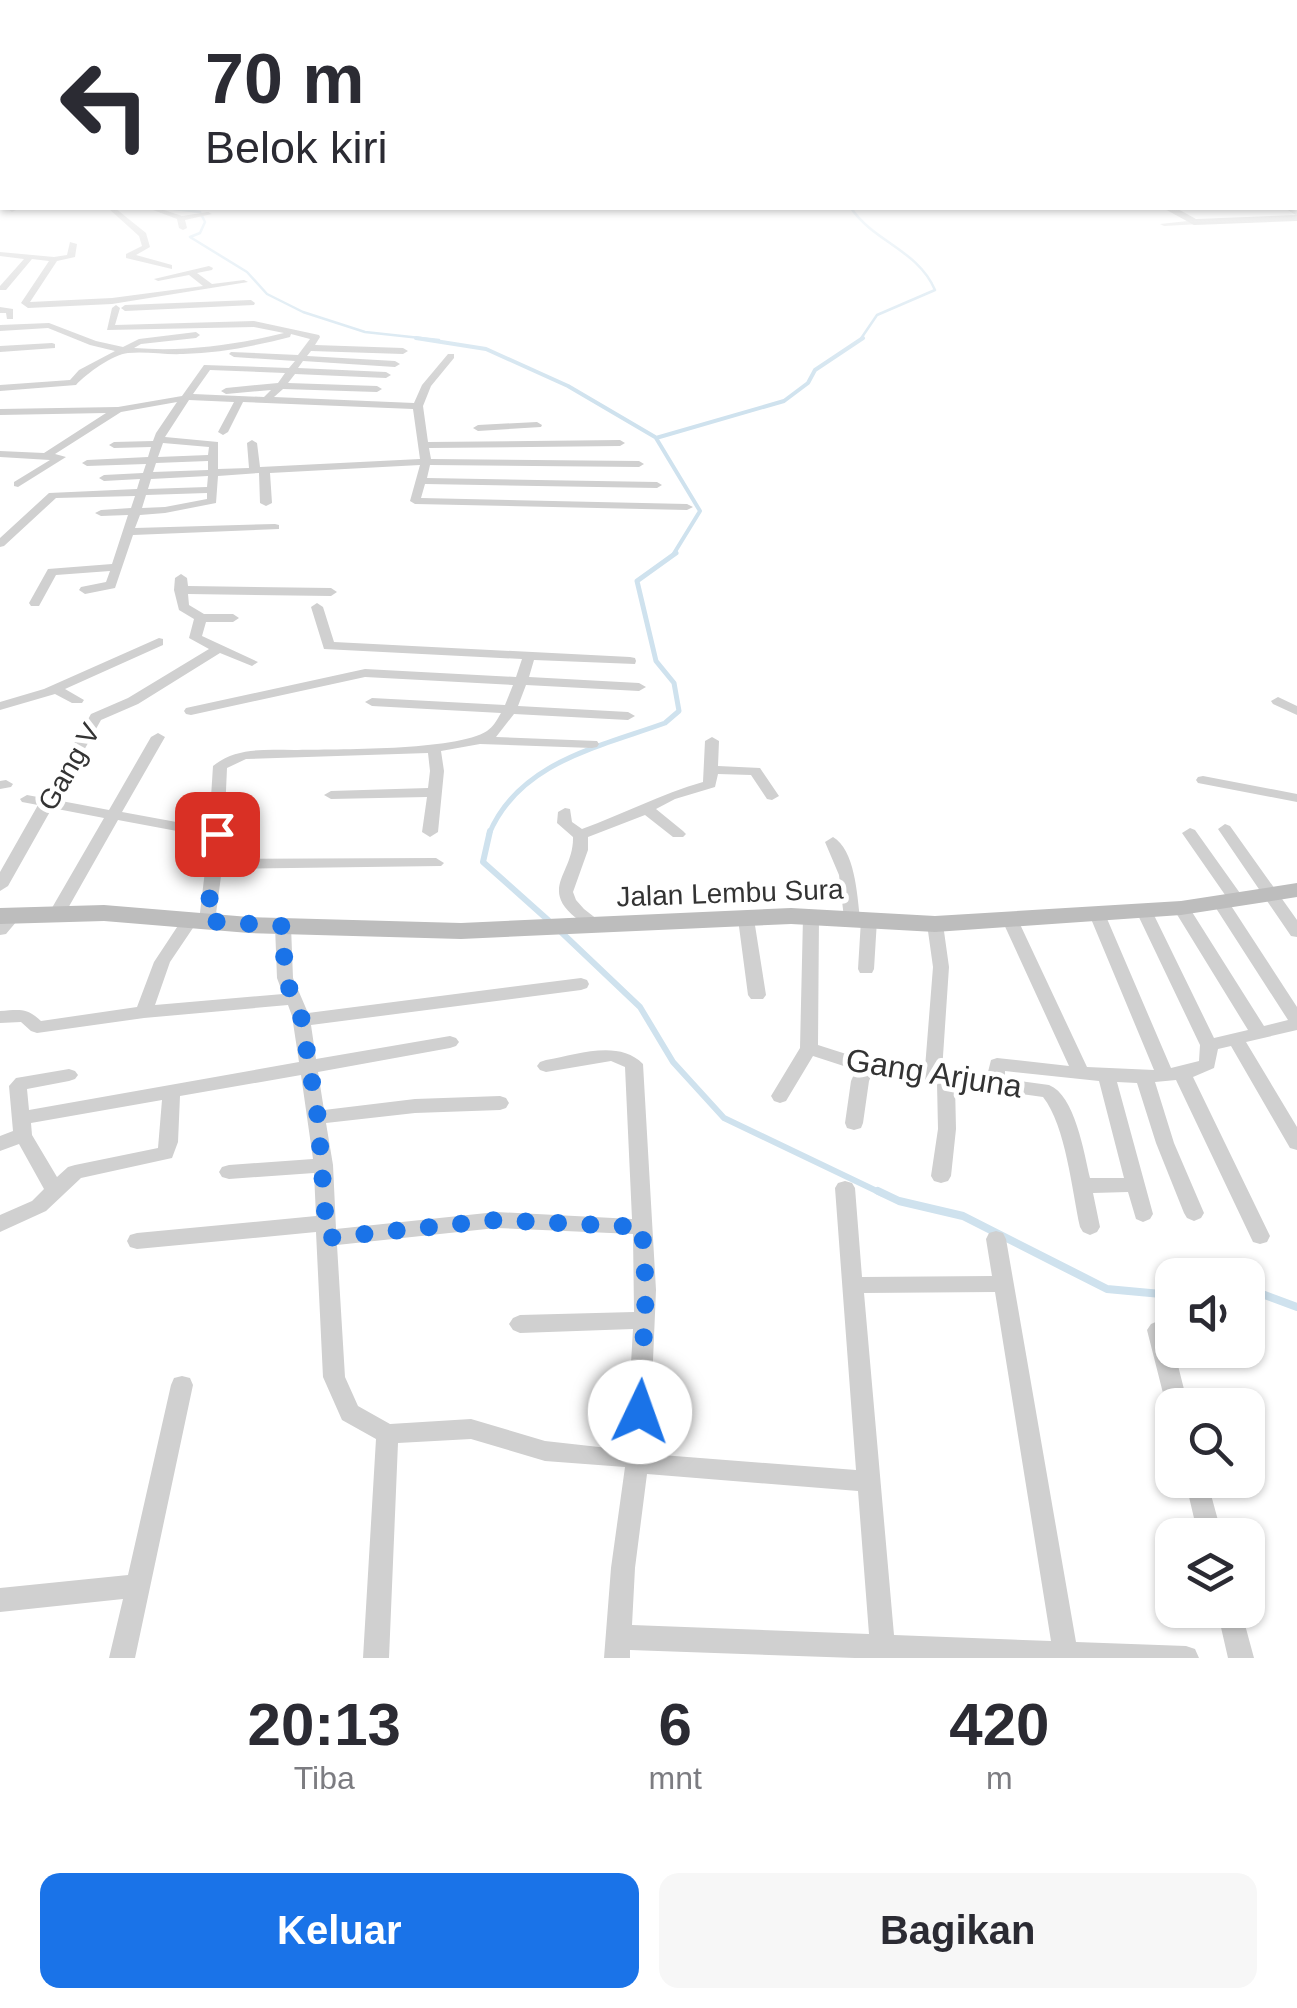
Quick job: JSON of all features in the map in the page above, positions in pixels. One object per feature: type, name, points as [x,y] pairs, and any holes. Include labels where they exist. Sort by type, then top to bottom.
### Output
[{"type":"street","points":[[0,255],[54,259],[71,257],[72,249]]},
{"type":"street","points":[[142,249],[129,256],[169,267]]},
{"type":"street","points":[[4,288],[30,257]]},
{"type":"street","points":[[54,259],[25,304],[215,296],[248,300],[248,324]]},
{"type":"street","points":[[158,279],[209,268]]},
{"type":"street","points":[[191,272],[215,296],[214,325]]},
{"type":"street","points":[[56,311],[83,314],[116,308],[187,306],[244,282]]},
{"type":"street","points":[[179,326],[187,306]]},
{"type":"street","points":[[146,328],[155,307]]},
{"type":"street","points":[[116,308],[109,328],[248,324],[316,338],[282,386],[266,400]]},
{"type":"street","points":[[0,310],[10,310],[10,317]]},
{"type":"street","points":[[275,328],[287,318]]},
{"type":"street","points":[[0,328],[51,326],[63,334],[122,349]]},
{"type":"street","points":[[0,388],[73,383],[82,372],[146,340],[224,332],[230,334],[236,349]]},
{"type":"street","points":[[236,349],[287,335]]},
{"type":"street","points":[[310,348],[351,344],[407,347],[364,406]]},
{"type":"street","points":[[0,349],[52,346]]},
{"type":"street","points":[[236,349],[302,359],[395,364]]},
{"type":"street","points":[[451,356],[426,385],[418,406],[426,462],[415,501],[496,508],[687,507]]},
{"type":"street","points":[[85,590],[108,587],[158,442],[209,366],[386,376]]},
{"type":"street","points":[[0,412],[118,410],[282,386],[376,389]]},
{"type":"street","points":[[189,397],[418,406]]},
{"type":"street","points":[[223,432],[240,399]]},
{"type":"street","points":[[48,453],[118,410]]},
{"type":"street","points":[[480,445],[477,424],[537,425]]},
{"type":"street","points":[[59,427],[84,431]]},
{"type":"street","points":[[425,445],[620,442]]},
{"type":"street","points":[[101,514],[212,501],[212,443],[114,444]]},
{"type":"street","points":[[252,443],[266,503]]},
{"type":"street","points":[[0,454],[48,453],[62,458],[18,484]]},
{"type":"street","points":[[87,462],[214,458]]},
{"type":"street","points":[[104,478],[426,462],[639,464]]},
{"type":"street","points":[[369,464],[370,480]]},
{"type":"street","points":[[580,505],[587,464]]},
{"type":"street","points":[[327,480],[328,466]]},
{"type":"street","points":[[420,481],[657,485]]},
{"type":"street","points":[[0,544],[65,486]]},
{"type":"street","points":[[53,496],[212,490]]},
{"type":"street","points":[[128,532],[275,527]]},
{"type":"street","points":[[34,604],[52,572],[117,567]]},
{"type":"street","points":[[233,618],[201,618],[183,607],[180,584],[331,592]]},
{"type":"street","points":[[317,607],[337,662]]},
{"type":"street","points":[[201,618],[194,638],[252,662]]},
{"type":"street","points":[[0,706],[56,690],[160,642]]},
{"type":"street","points":[[329,646],[630,661]]},
{"type":"street","name":"Gang V","points":[[0,886],[100,714],[134,701],[218,648]]},
{"type":"street","points":[[484,741],[509,710],[529,657]]},
{"type":"street","points":[[192,711],[358,674],[639,688]]},
{"type":"street","points":[[56,690],[77,700]]},
{"type":"street","points":[[1278,701],[1297,711]]},
{"type":"street","points":[[372,702],[628,716]]},
{"type":"street","points":[[57,912],[158,736]]},
{"type":"street","points":[[144,1012],[162,962],[199,920],[215,864],[220,766],[234,757],[434,748],[484,741],[592,744]]},
{"type":"street","points":[[710,777],[712,742]]},
{"type":"street","points":[[430,832],[434,748]]},
{"type":"street","points":[[580,835],[647,809],[710,777],[755,771],[772,796]]},
{"type":"street","points":[[1203,780],[1297,798]]},
{"type":"street","points":[[330,795],[434,792]]},
{"type":"street","points":[[27,798],[217,834]]},
{"type":"street","points":[[647,809],[678,834]]},
{"type":"street","points":[[565,812],[564,823],[580,835],[582,852],[567,876],[566,898],[572,910],[594,927]]},
{"type":"street","points":[[1225,829],[1297,932]]},
{"type":"street","points":[[1190,832],[1297,1022],[1209,1045]]},
{"type":"street","points":[[833,842],[861,919],[866,969]]},
{"type":"street","points":[[215,864],[436,863]]},
{"type":"street","name":"Jalan Lembu Sura","points":[[4,920],[57,912],[283,926],[519,932],[811,916],[935,924],[1182,908],[1297,890]]},
{"type":"street","points":[[1182,908],[1260,1034]]},
{"type":"street","points":[[995,1085],[996,1064],[1144,1076],[1173,1074],[1208,1064],[1209,1045],[1144,911]]},
{"type":"street","points":[[1097,914],[1173,1074],[1260,1236]]},
{"type":"street","name":"Gang Arjuna","points":[[811,916],[809,1048],[866,1068],[1043,1090],[1056,1096],[1090,1227]]},
{"type":"street","points":[[746,919],[757,995]]},
{"type":"street","points":[[1010,920],[1080,1071]]},
{"type":"street","points":[[935,924],[940,967],[940,1078],[946,1129],[940,1176]]},
{"type":"street","points":[[283,926],[285,978],[302,1020],[324,1165],[334,1377],[350,1413],[386,1434],[471,1429],[545,1451],[866,1480]]},
{"type":"street","points":[[302,1020],[581,984]]},
{"type":"street","points":[[0,1017],[26,1016],[38,1027],[144,1012],[294,999]]},
{"type":"street","points":[[0,1144],[22,1127],[172,1091],[450,1042]]},
{"type":"street","points":[[1237,1042],[1297,1143]]},
{"type":"street","points":[[780,1096],[809,1048]]},
{"type":"street","points":[[546,1066],[613,1056],[634,1064],[644,1320],[615,1652],[1186,1658]]},
{"type":"street","points":[[854,1123],[860,1081],[866,1068]]},
{"type":"street","points":[[54,1189],[22,1127],[18,1086],[69,1074]]},
{"type":"street","points":[[1106,1074],[1143,1214]]},
{"type":"street","points":[[1144,1076],[1165,1143],[1194,1214]]},
{"type":"street","points":[[0,1224],[39,1206],[66,1177],[84,1168],[146,1160],[165,1153],[172,1091]]},
{"type":"street","points":[[318,1118],[414,1106],[500,1103]]},
{"type":"street","points":[[229,1172],[324,1165]]},
{"type":"street","points":[[1080,1186],[1135,1184]]},
{"type":"street","points":[[845,1188],[882,1652]]},
{"type":"street","points":[[137,1241],[496,1220],[642,1227]]},
{"type":"street","points":[[996,1239],[1066,1654]]},
{"type":"street","points":[[852,1285],[1004,1284]]},
{"type":"street","points":[[520,1324],[644,1320]]},
{"type":"street","points":[[122,1658],[182,1385]]},
{"type":"street","points":[[376,1658],[386,1434]]},
{"type":"street","points":[[0,1600],[135,1586]]},
{"type":"street","points":[[1234,1628],[1242,1658]]},
{"type":"waterway","points":[[210,249],[247,272],[267,294],[303,312],[365,332],[439,340]]},
{"type":"waterway","points":[[860,340],[877,315],[935,290],[918,265],[899,249]]},
{"type":"waterway","points":[[416,338],[486,349],[568,386],[655,437]]},
{"type":"waterway","points":[[673,555],[700,511],[656,438],[784,401],[808,383],[815,370],[860,340]]},
{"type":"waterway","points":[[490,833],[502,810],[540,774],[588,750],[665,723],[679,711],[674,683],[656,661],[637,581],[676,553]]},
{"type":"waterway","points":[[490,833],[483,862],[548,920]]},
{"type":"waterway","points":[[560,931],[640,1007],[673,1062],[724,1118],[883,1194]]},
{"type":"waterway","points":[[878,1191],[899,1201],[963,1216],[1107,1289],[1155,1293]]},
{"type":"waterway","points":[[1265,1295],[1297,1307]]},
{"type":"route","points":[[217,834],[207,921],[283,926],[285,978],[301,1016],[318,1118],[328,1211],[327,1238],[496,1220],[642,1227],[646,1290],[640,1412]]}]
